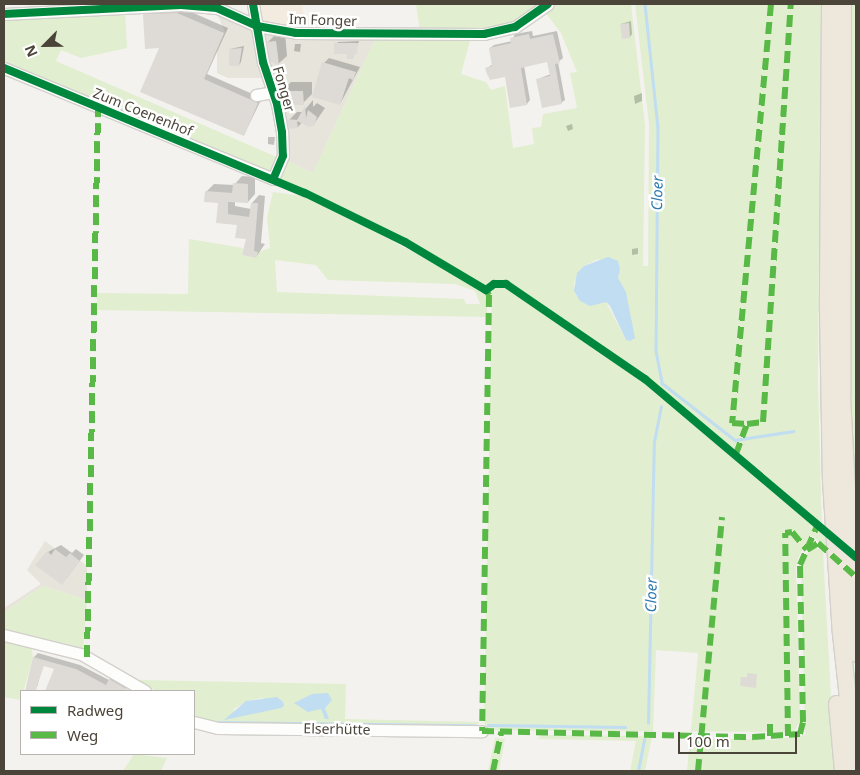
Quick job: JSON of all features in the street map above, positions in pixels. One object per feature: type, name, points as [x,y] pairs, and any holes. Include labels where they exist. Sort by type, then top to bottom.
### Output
[{"type":"highway","points":[[830,4],[828,311],[833,525],[856,654]]},
{"type":"highway","points":[[843,4],[842,387],[848,538],[844,581],[856,771]]},
{"type":"highway","points":[[844,581],[856,604]]},
{"type":"highway","points":[[843,771],[831,602],[844,581]]},
{"type":"highway","points":[[839,771],[840,742]]},
{"type":"street","name":"Fonger","points":[[253,4],[263,62],[273,92],[283,156],[273,179]]},
{"type":"street","name":"Im Fonger","points":[[4,14],[181,5],[217,8],[257,26],[296,34],[484,34],[515,27],[548,4]]},
{"type":"street","name":"Zum Coenenhof","points":[[4,68],[273,179]]},
{"type":"street","points":[[256,95],[273,92]]},
{"type":"street","points":[[4,635],[81,654],[143,690]]},
{"type":"street","name":"Elserhütte","points":[[195,722],[218,728],[482,731]]},
{"type":"shaded area","points":[[259,4],[302,4],[306,30],[263,23]]},
{"type":"shaded area","points":[[216,11],[251,27],[255,33],[266,78],[228,78],[217,73],[217,51],[225,32]]},
{"type":"shaded area","points":[[264,33],[285,37],[376,37],[313,173],[285,160],[261,37]]},
{"type":"shaded area","points":[[45,541],[66,557],[70,553],[87,566],[87,600],[43,586],[4,612],[4,608],[41,584],[27,570]]},
{"type":"green space","points":[[416,4],[542,4],[520,20],[493,28],[420,31]]},
{"type":"green space","points":[[555,4],[631,4],[645,125],[643,266],[648,266],[649,124],[635,4],[821,4],[818,379],[822,530],[856,560],[856,573],[811,535],[799,556],[796,567],[800,721],[794,732],[487,730],[484,722],[492,290],[383,228],[278,179],[285,160],[313,173],[376,37],[471,37],[461,74],[486,82],[491,90],[505,86],[513,148],[534,144],[532,128],[541,127],[543,114],[577,108],[570,73],[577,72],[561,33],[545,12]],"holes":[[[598,259],[620,270],[618,278],[628,301],[626,340],[606,302],[576,296],[574,283],[584,266]],[[656,650],[698,653],[691,731],[653,731]]]},
{"type":"green space","points":[[849,4],[856,4],[856,507],[847,364]]},
{"type":"green space","points":[[125,12],[127,48],[81,58],[61,50],[56,61],[279,158],[272,174],[4,65],[4,17]]},
{"type":"green space","points":[[273,192],[302,196],[322,204],[483,291],[487,298],[487,317],[97,310],[97,293],[188,294],[189,239],[243,248],[242,255],[256,258],[258,252],[270,248],[267,218]],"holes":[[[275,260],[316,265],[328,280],[455,284],[475,291],[480,304],[466,304],[464,299],[277,292]]]},
{"type":"green space","points":[[814,547],[823,551],[835,771],[687,771],[690,738],[773,740],[805,735],[801,567],[803,557]]},
{"type":"green space","points":[[43,586],[87,600],[83,649],[4,632],[4,612]]},
{"type":"green space","points":[[4,639],[31,645],[33,657],[24,690],[20,690],[20,700],[4,697]]},
{"type":"green space","points":[[137,680],[346,684],[345,719],[479,722],[476,728],[217,725],[195,719],[195,690],[154,690]],"holes":[[[262,698],[281,708],[233,717],[234,709],[247,701]]]},
{"type":"green space","points":[[541,735],[652,737],[645,771],[630,771],[636,741],[538,739]]},
{"type":"green space","points":[[495,738],[505,739],[499,771],[488,771]]},
{"type":"green space","points":[[133,755],[167,758],[161,771],[123,771]]},
{"type":"water","points":[[608,257],[618,261],[620,270],[618,278],[626,292],[635,338],[630,341],[626,340],[610,306],[606,302],[590,306],[580,301],[574,291],[577,273],[584,266]]},
{"type":"water","points":[[328,693],[332,700],[325,708],[329,719],[325,719],[321,709],[308,712],[294,703],[312,694]]},
{"type":"water","points":[[277,697],[283,702],[284,706],[281,708],[224,720],[246,701]]},
{"type":"building","points":[[177,13],[224,33],[204,79],[258,103],[244,136],[140,92],[159,48],[145,49],[143,14]]},
{"type":"building","points":[[629,23],[630,38],[622,39],[620,24]]},
{"type":"building","points":[[529,34],[530,39],[553,34],[560,63],[555,64],[562,104],[542,108],[536,79],[550,76],[547,62],[521,68],[527,105],[510,108],[505,77],[490,80],[487,74],[485,68],[492,66],[489,48],[511,43],[510,38]]},
{"type":"building","points":[[276,41],[279,66],[270,61],[267,42]]},
{"type":"building","points":[[334,43],[358,43],[357,54],[354,54],[354,59],[347,59],[347,54],[334,54]]},
{"type":"building","points":[[242,48],[239,66],[229,66],[229,49]]},
{"type":"building","points":[[322,62],[356,72],[353,80],[349,78],[340,105],[312,97]]},
{"type":"building","points":[[281,91],[303,91],[304,105],[285,105]]},
{"type":"building","points":[[305,106],[306,118],[308,110],[317,117],[314,126],[309,127],[297,121],[298,128],[289,129],[287,119],[297,120]]},
{"type":"building","points":[[233,183],[248,184],[248,203],[228,202],[228,214],[249,217],[251,203],[258,203],[254,251],[258,252],[256,258],[242,255],[246,239],[235,238],[237,225],[216,223],[218,203],[204,202],[205,191],[232,193]]},
{"type":"building","points":[[55,549],[66,557],[70,553],[80,561],[62,585],[35,565],[47,551],[51,555]]},
{"type":"building","points":[[33,657],[76,669],[106,685],[109,679],[128,690],[45,690],[54,669],[44,666],[35,690],[25,690]]},
{"type":"building","points":[[747,673],[757,674],[756,688],[740,686],[741,677],[747,677]]},
{"type":"waterway","name":"Cloer","points":[[645,4],[658,127],[656,351],[662,383],[735,440],[793,431]]},
{"type":"waterway","name":"Cloer","points":[[648,723],[654,442],[661,407]]},
{"type":"waterway","points":[[218,722],[475,725]]},
{"type":"waterway","points":[[488,725],[625,727]]},
{"type":"waterway","name":"Cloer","points":[[638,771],[644,740]]},
{"type":"marked path","points":[[771,4],[732,423],[763,422],[791,4]]},
{"type":"marked path","points":[[87,657],[98,108]]},
{"type":"marked path","points":[[484,288],[489,295],[482,731],[753,737],[800,734],[803,722],[800,565],[818,524]]},
{"type":"marked path","points":[[736,454],[747,424]]},
{"type":"marked path","points":[[698,771],[722,517]]},
{"type":"marked path","points":[[788,736],[785,533],[792,532],[807,550]]},
{"type":"marked path","points":[[807,550],[818,543],[856,577]]},
{"type":"marked path","points":[[770,720],[770,736]]},
{"type":"marked path","points":[[493,771],[501,732]]},
{"type":"cycle path","points":[[253,4],[263,62],[277,104],[282,132],[283,156],[273,179]]},
{"type":"cycle path","points":[[4,14],[181,5],[217,8],[257,26],[296,33],[484,34],[515,27],[548,4]]},
{"type":"cycle path","points":[[4,68],[305,193],[405,242],[486,290],[494,284],[506,284],[645,379],[856,557]]}]
